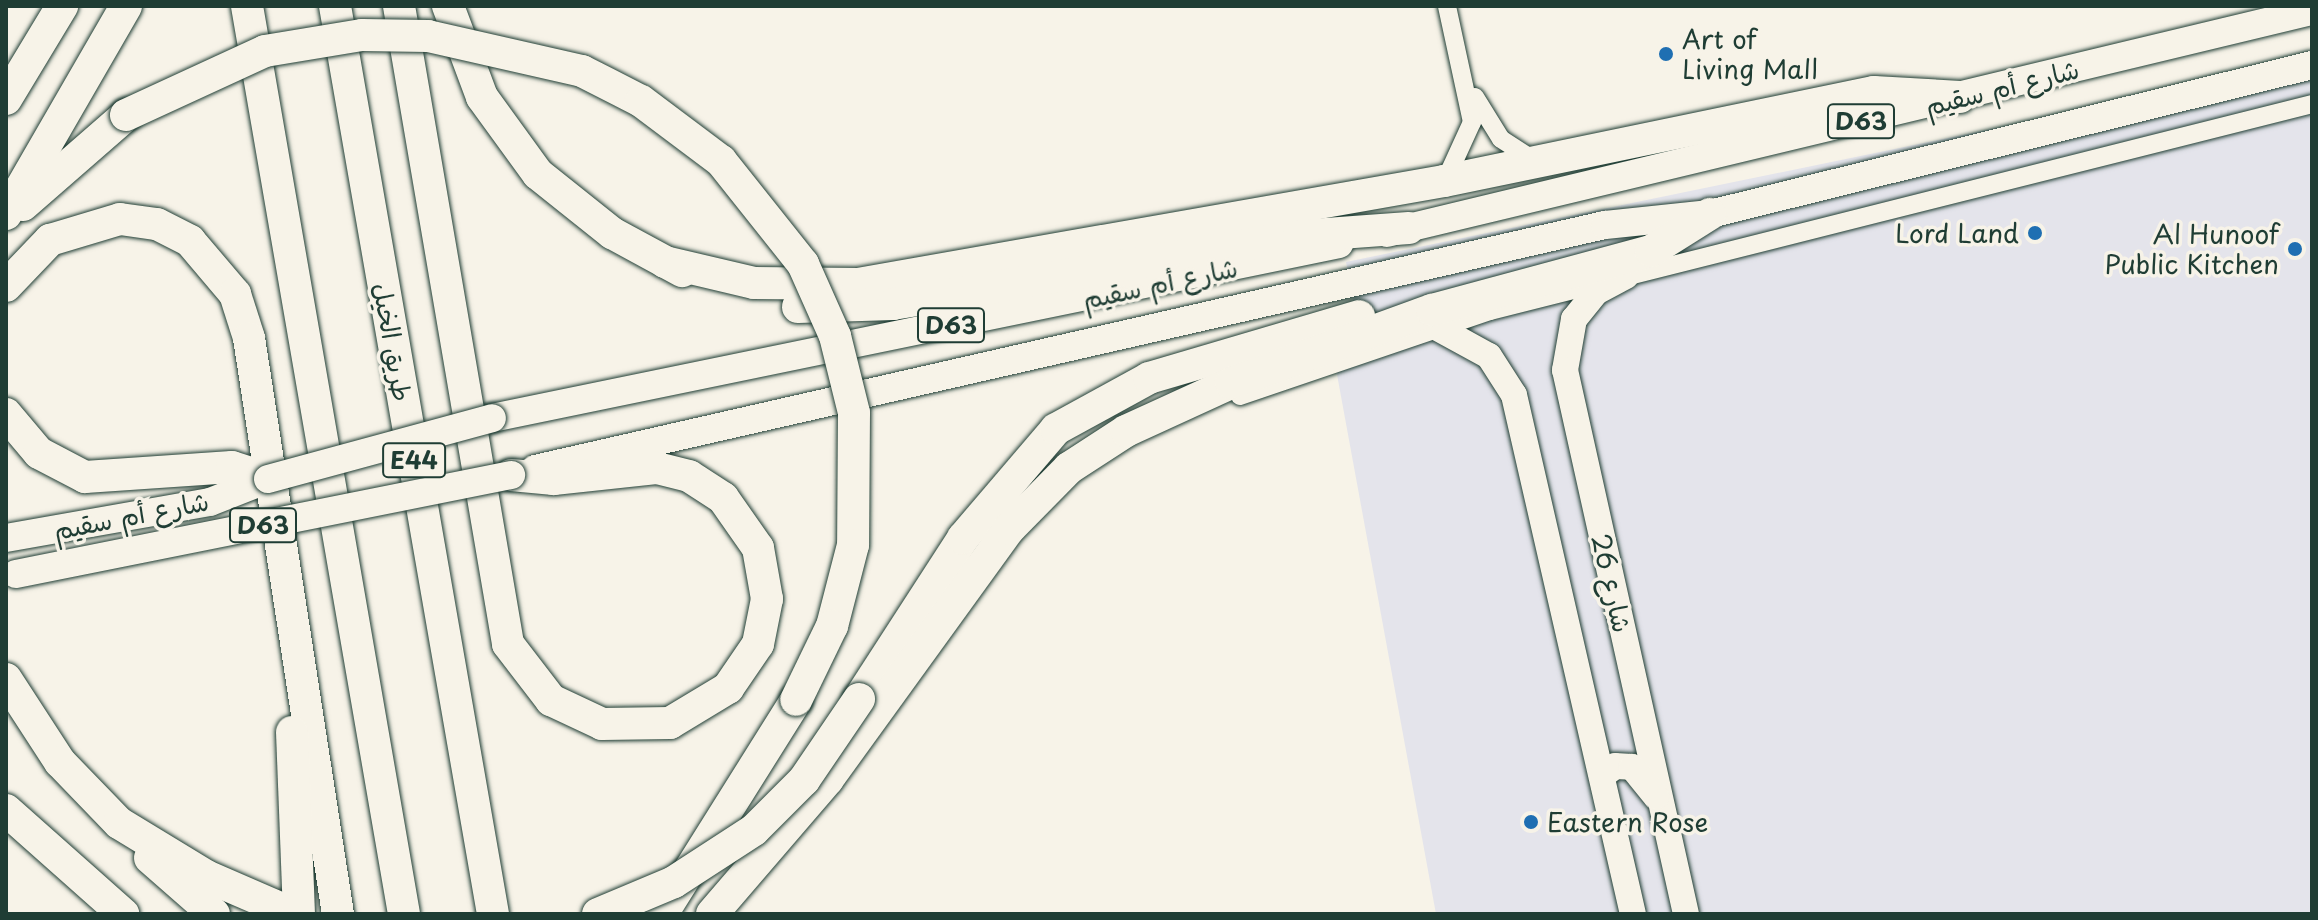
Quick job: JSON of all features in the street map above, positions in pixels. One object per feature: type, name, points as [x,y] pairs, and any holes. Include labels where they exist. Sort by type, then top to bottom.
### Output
[{"type":"highway","points":[[6,99],[62,6]]},
{"type":"highway","points":[[6,214],[126,6]]},
{"type":"highway","points":[[247,6],[404,914]]},
{"type":"highway","name":"طريق الخيل","points":[[335,6],[493,914]]},
{"type":"highway","points":[[399,6],[508,644],[551,700],[602,724],[670,723],[728,688],[758,644],[767,599],[758,548],[723,498],[689,476],[656,468],[554,479],[511,475]]},
{"type":"highway","points":[[448,6],[476,84],[517,150],[586,216],[665,262],[755,301],[837,308],[1299,236],[1409,228]]},
{"type":"highway","points":[[6,223],[126,115],[265,51],[362,35],[428,36],[582,71],[669,119],[721,161],[803,264],[835,336],[854,413],[853,545],[832,626],[796,700],[662,914]]},
{"type":"highway","points":[[665,262],[754,283],[858,284],[1444,181],[1882,90],[1960,97]]},
{"type":"highway","points":[[712,914],[828,779],[1026,508],[1069,468],[1159,414],[1374,329],[1651,251],[1700,214]]},
{"type":"highway","points":[[598,914],[674,882],[754,830],[804,780],[1014,472],[1035,446],[1101,400],[1230,350],[1643,242],[1700,214]]},
{"type":"highway","points":[[6,286],[50,240],[102,221],[157,224],[207,256],[235,294],[246,327],[338,914]]},
{"type":"highway","points":[[6,414],[39,453],[85,477],[128,480],[232,467],[268,479]]},
{"type":"highway","points":[[119,823],[206,876],[296,914],[288,586]]},
{"type":"highway","points":[[6,679],[60,762],[214,914]]},
{"type":"highway","points":[[6,810],[67,858],[123,914]]},
{"type":"main road","name":"شارع أم سقيم","points":[[6,538],[210,502],[268,479],[492,418],[1409,228],[2312,11]]},
{"type":"main road","name":"شارع أم سقيم","points":[[11,576],[511,475],[1477,253],[1700,214],[2312,65]]},
{"type":"main road","name":"شارع 26","points":[[1626,276],[1579,312],[1565,370],[1686,914]]},
{"type":"main road","name":"شارع 26","points":[[1436,327],[1489,356],[1514,395],[1633,914]]},
{"type":"main road","points":[[1602,776],[1615,766],[1632,767],[1662,805]]},
{"type":"street","points":[[1447,6],[1467,78],[1493,131],[1538,162]]},
{"type":"street","points":[[1444,181],[1471,134],[1467,78]]},
{"type":"street","points":[[1159,414],[1236,397],[1436,327],[1626,276],[2312,104]]},
{"type":"shaded area","points":[[2312,63],[2312,914],[1436,914],[1327,320],[1356,313],[1346,262]]},
{"type":"place","name":"Art of Living Mall","points":[[1666,54]]},
{"type":"place","name":"Lord Land","points":[[2035,233]]},
{"type":"place","name":"Al Hunoof Public Kitchen","points":[[2295,249]]},
{"type":"place","name":"Eastern Rose","points":[[1531,822]]}]
